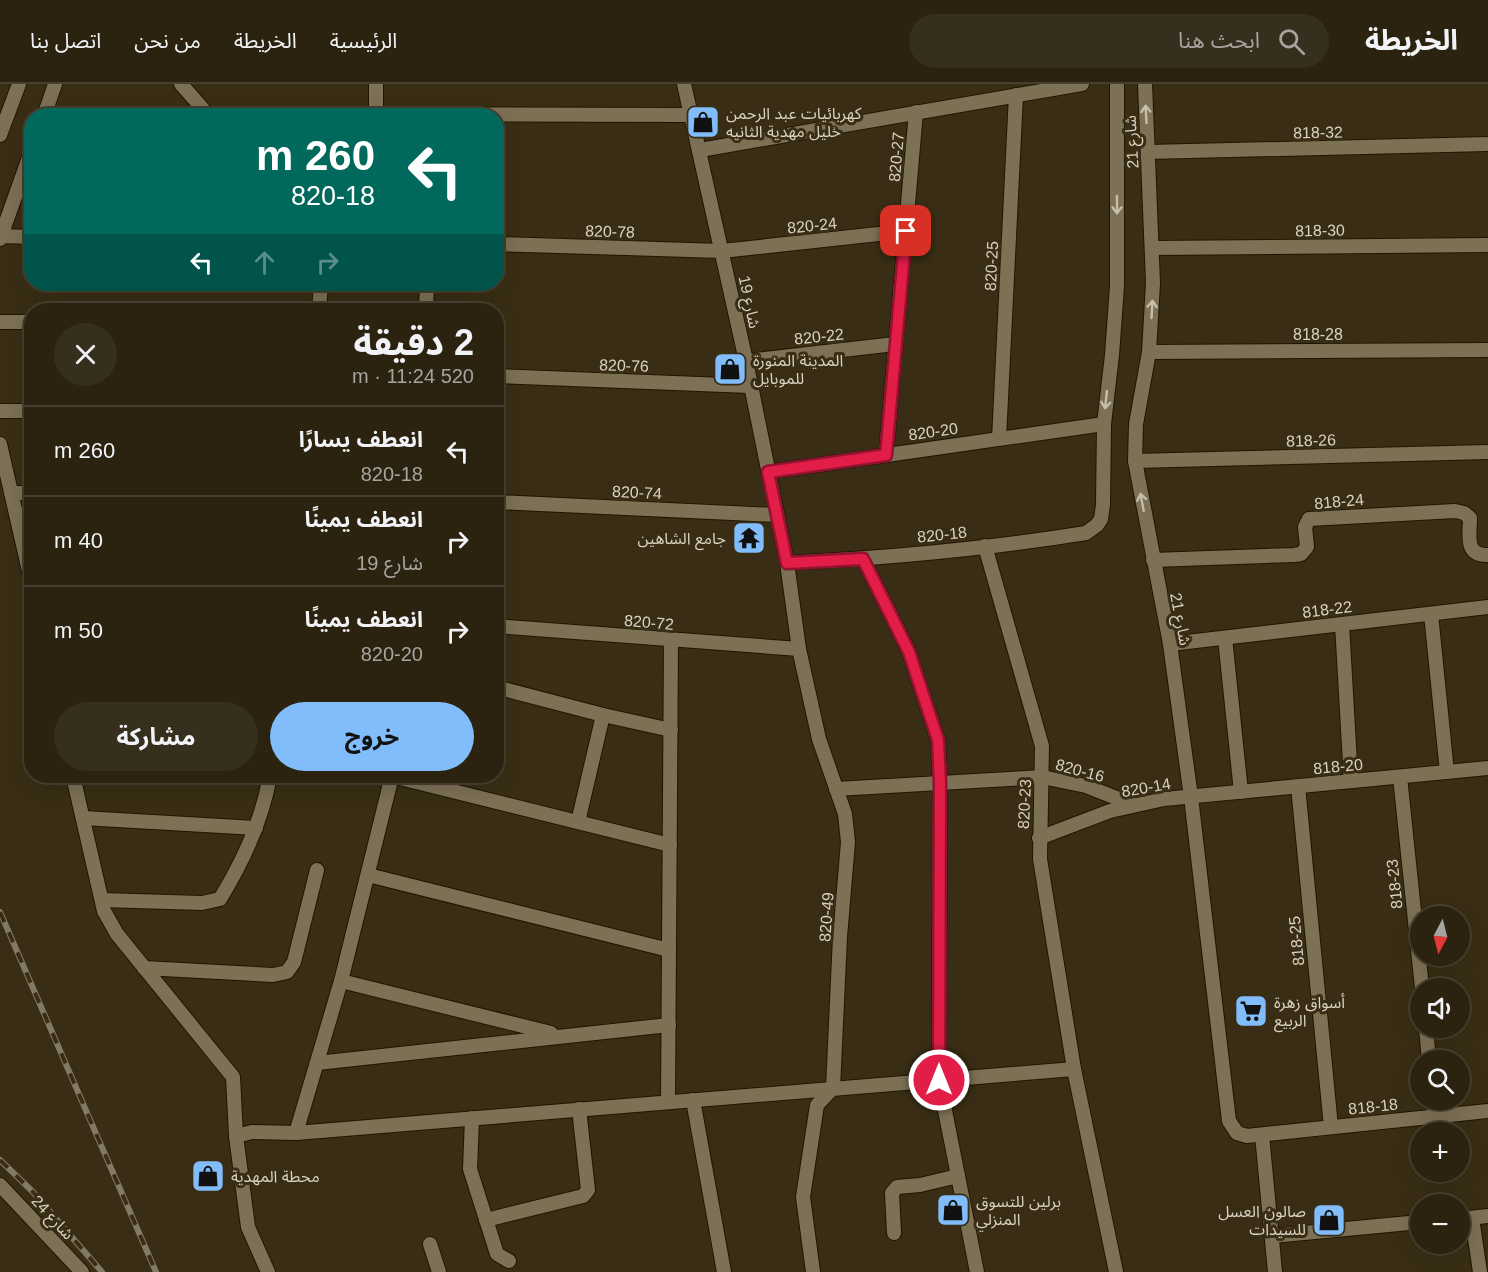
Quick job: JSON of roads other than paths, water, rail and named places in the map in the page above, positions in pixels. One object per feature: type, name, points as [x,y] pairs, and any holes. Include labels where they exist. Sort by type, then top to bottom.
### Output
[{"type":"street","points":[[0,135],[19,84]]},
{"type":"street","points":[[47,108],[55,84]]},
{"type":"street","points":[[182,84],[203,108]]},
{"type":"street","points":[[376,84],[376,108]]},
{"type":"street","name":"شارع 19","points":[[684,84],[746,361],[787,563]]},
{"type":"street","points":[[700,150],[1082,84]]},
{"type":"street","name":"شارع 21","points":[[1097,525],[1101,519],[1103,505],[1104,424],[1118,286],[1117,84]]},
{"type":"street","name":"شارع 21","points":[[1145,84],[1153,283],[1149,352],[1136,424],[1135,461],[1170,644],[1191,797],[1229,1121],[1237,1133],[1247,1136],[1262,1135]]},
{"type":"street","name":"820-25","points":[[999,438],[1016,95]]},
{"type":"street","name":"820-27","points":[[886,455],[916,112]]},
{"type":"street","points":[[504,115],[690,115]]},
{"type":"street","name":"818-32","points":[[1148,152],[1488,144]]},
{"type":"street","points":[[24,170],[0,237],[24,237]]},
{"type":"street","name":"820-24","points":[[722,251],[906,231]]},
{"type":"street","name":"820-78","points":[[504,244],[722,251]]},
{"type":"street","name":"818-30","points":[[1152,248],[1488,245]]},
{"type":"street","points":[[0,322],[24,322]]},
{"type":"street","name":"820-22","points":[[746,361],[895,344]]},
{"type":"street","name":"818-28","points":[[1149,352],[1488,350]]},
{"type":"street","name":"820-76","points":[[504,376],[750,386]]},
{"type":"street","points":[[0,411],[24,411]]},
{"type":"street","name":"820-20","points":[[768,472],[1104,424]]},
{"type":"street","points":[[0,444],[24,548]]},
{"type":"street","name":"818-26","points":[[1135,461],[1488,452]]},
{"type":"street","points":[[11,492],[24,493]]},
{"type":"street","name":"820-74","points":[[504,502],[776,515]]},
{"type":"street","name":"818-24","points":[[1153,560],[1301,554],[1307,547],[1305,527],[1309,519],[1455,511],[1464,513],[1470,518],[1471,548],[1475,553],[1488,555]]},
{"type":"street","name":"820-18","points":[[787,563],[863,559],[985,546],[1086,533],[1097,525]]},
{"type":"street","name":"820-23","points":[[985,546],[1040,738],[1043,755],[1040,859],[1074,1069],[1116,1272]]},
{"type":"street","points":[[863,559],[909,652],[938,740],[940,783],[939,1080],[977,1272]]},
{"type":"street","name":"820-49","points":[[787,563],[799,649],[819,739],[845,814],[848,842],[840,937],[833,1088]]},
{"type":"street","name":"818-22","points":[[1170,644],[1488,607]]},
{"type":"street","points":[[1431,614],[1447,772]]},
{"type":"street","points":[[1342,624],[1351,782]]},
{"type":"street","name":"820-72","points":[[504,627],[799,649]]},
{"type":"street","points":[[1225,638],[1241,792]]},
{"type":"street","points":[[668,1102],[671,640]]},
{"type":"street","points":[[504,689],[671,730]]},
{"type":"street","points":[[578,822],[603,715]]},
{"type":"street","name":"818-20","points":[[1191,797],[1488,768]]},
{"type":"street","name":"820-16","points":[[836,789],[1042,777],[1086,786],[1134,805]]},
{"type":"street","name":"818-23","points":[[1400,777],[1421,978]]},
{"type":"street","points":[[75,783],[104,911],[117,934],[233,1077],[236,1136],[248,1227],[267,1272]]},
{"type":"street","points":[[102,900],[202,903],[220,899],[239,868],[265,806],[269,783]]},
{"type":"street","points":[[296,1133],[341,981],[390,783]]},
{"type":"street","points":[[420,783],[670,845]]},
{"type":"street","name":"818-25","points":[[1298,786],[1331,1127]]},
{"type":"street","name":"820-14","points":[[1039,838],[1110,811],[1134,805],[1191,797]]},
{"type":"street","points":[[83,818],[255,828]]},
{"type":"street","points":[[144,968],[273,975],[287,972],[294,962],[317,870]]},
{"type":"street","points":[[368,875],[669,950]]},
{"type":"street","points":[[341,981],[562,1035]]},
{"type":"street","points":[[317,1063],[669,1025]]},
{"type":"street","points":[[236,1136],[252,1132],[296,1133],[1074,1069]]},
{"type":"street","points":[[813,1272],[803,1197],[817,1105],[833,1088]]},
{"type":"street","points":[[693,1100],[724,1272]]},
{"type":"street","points":[[486,1220],[583,1196],[588,1190],[579,1109]]},
{"type":"street","points":[[1434,1110],[1435,1116]]},
{"type":"street","name":"818-18","points":[[1262,1135],[1488,1111]]},
{"type":"street","points":[[472,1118],[470,1169],[497,1254],[509,1262]]},
{"type":"street","points":[[1262,1135],[1275,1272]]},
{"type":"street","points":[[894,1233],[892,1193],[897,1187],[920,1185],[958,1176]]},
{"type":"street","name":"شارع 24","points":[[1,1187],[76,1270]]},
{"type":"street","points":[[1470,1218],[1488,1216]]},
{"type":"street","points":[[1272,1236],[1410,1223]]},
{"type":"street","points":[[1470,1235],[1479,1272]]},
{"type":"street","points":[[430,1244],[439,1272]]},
{"type":"railway","points":[[0,912],[156,1272]]},
{"type":"railway","points":[[0,1160],[33,1192],[102,1272]]},
{"type":"place","name":"كهربائيات عبد الرحمن خليل مهدية الثانيه","points":[[703,122]]},
{"type":"place","name":"المدينة المنورة للموبايل","points":[[730,369]]},
{"type":"place","name":"جامع الشاهين","points":[[749,538]]},
{"type":"place","name":"أسواق زهرة الربيع","points":[[1251,1011]]},
{"type":"place","name":"محطة المهدية","points":[[208,1176]]},
{"type":"place","name":"برلين للتسوق المنزلي","points":[[953,1210]]},
{"type":"place","name":"صالون العسل للسيدات","points":[[1329,1220]]}]
